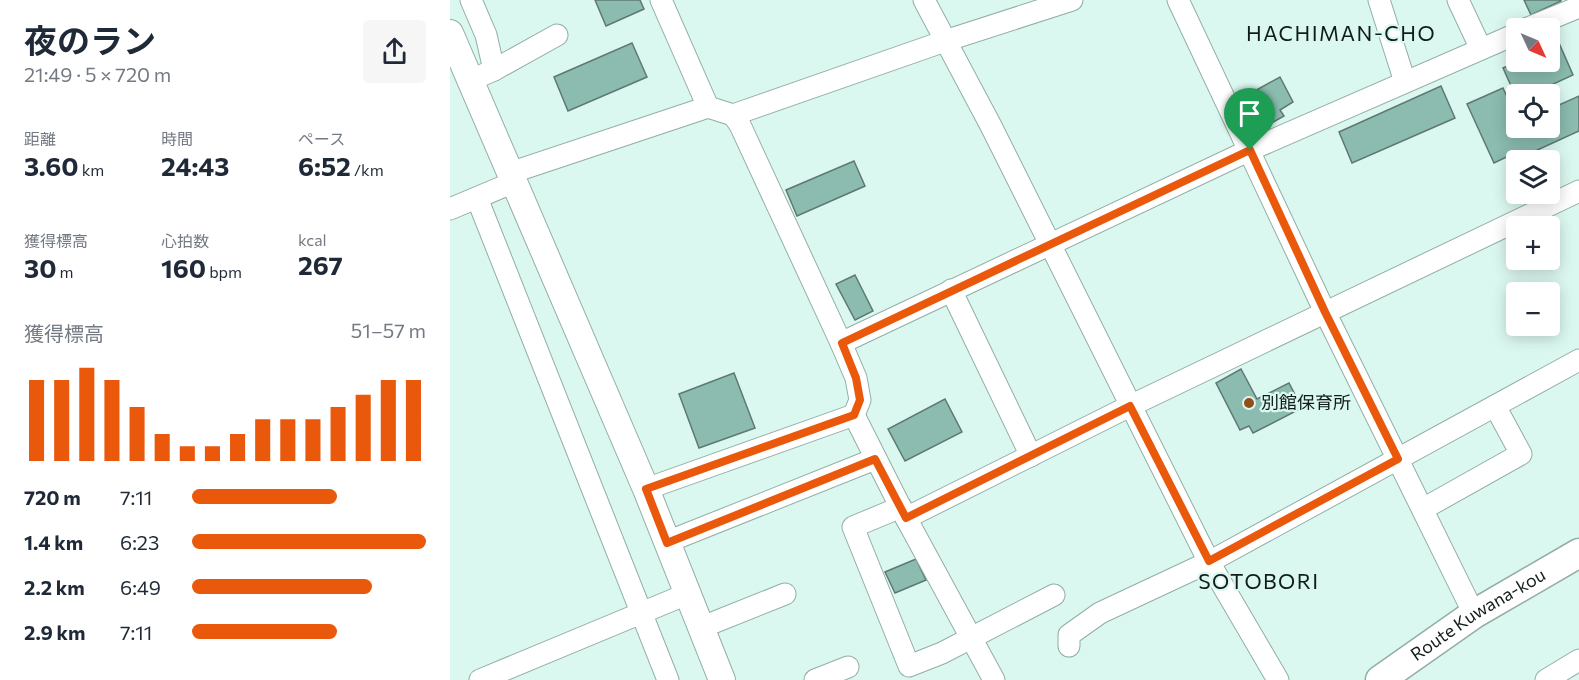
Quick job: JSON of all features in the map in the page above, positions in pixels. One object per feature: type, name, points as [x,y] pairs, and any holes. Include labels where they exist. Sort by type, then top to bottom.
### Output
[{"type":"main road","name":"Route Kuwana-kou","points":[[1380,680],[1474,614],[1579,553]]},
{"type":"street","points":[[471,0],[486,35],[483,75],[512,178],[646,489],[722,680]]},
{"type":"street","points":[[661,0],[708,107]]},
{"type":"street","points":[[924,0],[991,126],[1209,561],[1278,680]]},
{"type":"street","points":[[450,209],[477,198],[512,178],[708,107],[733,115],[945,41],[1072,0]]},
{"type":"street","points":[[1178,0],[1325,312],[1474,614]]},
{"type":"street","points":[[1379,0],[1405,82]]},
{"type":"street","points":[[1458,0],[1481,49]]},
{"type":"street","points":[[1552,18],[1579,7]]},
{"type":"street","points":[[450,33],[483,75]]},
{"type":"street","points":[[483,75],[557,35]]},
{"type":"street","points":[[842,343],[1250,150],[1506,38]]},
{"type":"street","points":[[733,115],[740,125],[842,343],[856,378],[860,400],[854,415],[875,459],[994,680]]},
{"type":"street","points":[[1054,595],[942,653],[909,666],[853,527],[904,513],[1030,456],[1579,191]]},
{"type":"street","points":[[477,198],[668,680]]},
{"type":"street","points":[[951,290],[1030,456]]},
{"type":"street","points":[[1070,646],[1069,634],[1100,613],[1209,561],[1579,360]]},
{"type":"street","points":[[1423,509],[1521,454],[1495,406]]},
{"type":"street","points":[[646,489],[854,415]]},
{"type":"street","points":[[667,543],[875,459]]},
{"type":"street","points":[[480,680],[687,594]]},
{"type":"street","points":[[700,628],[785,594]]},
{"type":"street","points":[[1546,680],[1579,660]]},
{"type":"street","points":[[815,680],[848,667]]},
{"type":"building","points":[[595,0],[640,0],[644,9],[606,26]]},
{"type":"building","points":[[1524,0],[1561,0],[1561,1],[1531,15]]},
{"type":"building","points":[[632,43],[647,77],[568,111],[554,77]]},
{"type":"building","points":[[1560,45],[1573,75],[1554,84],[1510,84],[1503,68],[1506,67],[1506,72],[1560,72]]},
{"type":"building","points":[[1280,77],[1293,102],[1280,110],[1284,116],[1257,131],[1240,99]]},
{"type":"building","points":[[1441,86],[1455,118],[1352,163],[1339,132]]},
{"type":"building","points":[[1503,88],[1506,95],[1506,138],[1560,138],[1560,105],[1579,96],[1579,131],[1537,150],[1506,150],[1506,157],[1494,163],[1467,104]]},
{"type":"building","points":[[854,161],[865,186],[797,216],[786,190]]},
{"type":"building","points":[[855,275],[873,311],[855,320],[836,284]]},
{"type":"building","points":[[1241,369],[1257,399],[1289,383],[1302,408],[1253,433],[1249,426],[1240,430],[1216,383]]},
{"type":"building","points":[[734,373],[755,428],[699,448],[679,394]]},
{"type":"building","points":[[945,399],[962,432],[905,461],[888,429]]},
{"type":"building","points":[[916,559],[926,580],[895,593],[885,572]]},
{"type":"place","name":"別館保育所","points":[[1249,403]]},
{"type":"district","name":"HACHIMAN-CHO","points":[[1341,34]]},
{"type":"district","name":"SOTOBORI","points":[[1259,582]]},
{"type":"route","points":[[1250,150],[1325,312],[1398,459],[1209,561],[1130,406],[906,518],[875,459],[667,543],[646,489],[854,415],[860,400],[856,378],[842,343],[1250,150]]}]
